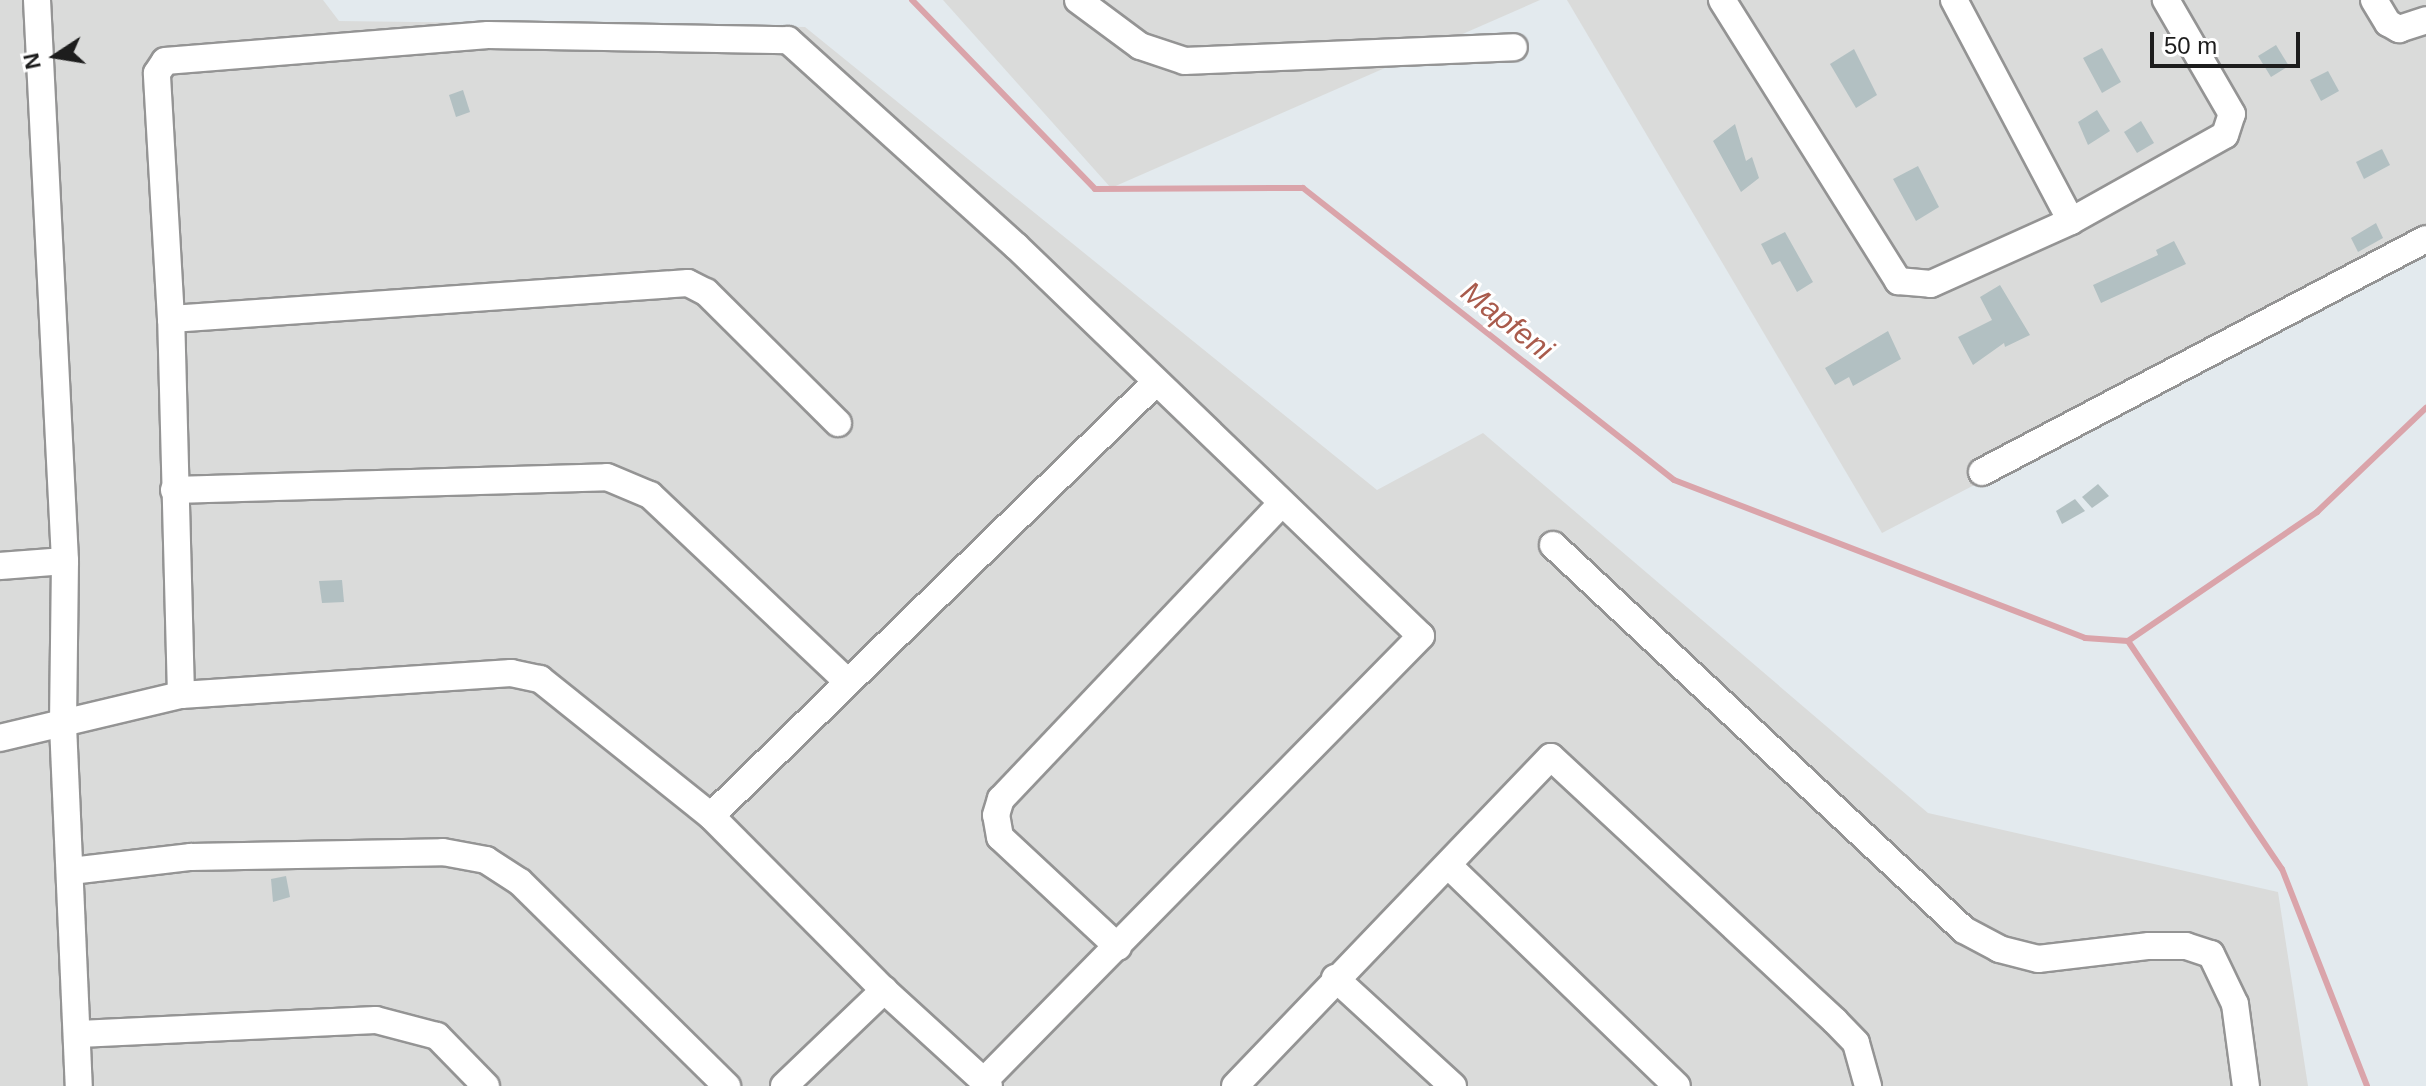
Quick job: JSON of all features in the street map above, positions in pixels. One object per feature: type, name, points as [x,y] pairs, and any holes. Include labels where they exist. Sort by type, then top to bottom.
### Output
[{"type":"street","points":[[37,0],[65,561],[63,725],[79,1086]]},
{"type":"street","points":[[1078,0],[1140,46],[1185,61],[1514,47]]},
{"type":"street","points":[[1722,0],[1898,281],[1931,284],[2071,221],[2225,135],[2232,114],[2166,0]]},
{"type":"street","points":[[1954,0],[2071,221]]},
{"type":"street","points":[[2374,0],[2388,23],[2399,29],[2426,20]]},
{"type":"street","points":[[0,738],[181,695],[511,673],[540,679],[711,816],[884,990],[986,1084],[1421,636],[1154,384],[1016,246],[797,45],[774,36],[488,35],[165,61],[157,73],[171,319],[181,695]]},
{"type":"street","points":[[1982,472],[2426,239]]},
{"type":"street","points":[[171,319],[688,283],[706,292],[838,423]]},
{"type":"street","points":[[711,816],[1154,384]]},
{"type":"street","points":[[174,490],[607,477],[650,495],[847,681]]},
{"type":"street","points":[[1118,947],[1000,837],[996,815],[1001,799],[1281,504]]},
{"type":"street","points":[[1553,545],[1964,930],[1999,949],[2038,959],[2149,946],[2186,946],[2211,954],[2235,1004],[2246,1086]]},
{"type":"street","points":[[0,566],[65,561]]},
{"type":"street","points":[[1235,1086],[1335,978],[1551,757],[1835,1021],[1856,1043],[1868,1086]]},
{"type":"street","points":[[71,871],[191,857],[443,852],[486,860],[520,882],[727,1086]]},
{"type":"street","points":[[1448,865],[1677,1086]]},
{"type":"street","points":[[1335,978],[1453,1086]]},
{"type":"street","points":[[784,1086],[884,990]]},
{"type":"street","points":[[79,1034],[376,1020],[437,1036],[486,1086]]},
{"type":"shaded area","points":[[0,0],[323,0],[339,21],[805,27],[1377,490],[1483,433],[1928,813],[2278,892],[2308,1086],[0,1086]]},
{"type":"shaded area","points":[[943,0],[1540,0],[1111,188]]},
{"type":"shaded area","points":[[1567,0],[2426,0],[2426,250],[1882,533]]},
{"type":"building","points":[[2276,45],[2289,66],[2271,77],[2258,56]]},
{"type":"building","points":[[2102,48],[2121,82],[2102,93],[2083,58]]},
{"type":"building","points":[[1854,49],[1877,95],[1856,108],[1830,64]]},
{"type":"building","points":[[2328,71],[2339,91],[2321,101],[2310,80]]},
{"type":"building","points":[[463,90],[470,112],[456,117],[449,95]]},
{"type":"building","points":[[2097,110],[2110,131],[2088,145],[2078,122]]},
{"type":"building","points":[[2141,121],[2154,143],[2137,153],[2124,132]]},
{"type":"building","points":[[1735,124],[1746,161],[1752,157],[1759,178],[1741,192],[1713,141]]},
{"type":"building","points":[[2382,149],[2390,165],[2364,179],[2356,162]]},
{"type":"building","points":[[1918,166],[1939,207],[1916,221],[1893,179]]},
{"type":"building","points":[[2376,223],[2383,238],[2358,252],[2351,238]]},
{"type":"building","points":[[1785,232],[1813,282],[1797,292],[1780,261],[1772,265],[1761,244]]},
{"type":"building","points":[[2174,241],[2186,264],[2101,303],[2093,285],[2158,255],[2156,250]]},
{"type":"building","points":[[2000,285],[2030,335],[2005,347],[2004,343],[1973,365],[1958,337],[1992,320],[1980,297]]},
{"type":"building","points":[[1888,331],[1901,359],[1853,386],[1849,377],[1835,385],[1825,368]]},
{"type":"building","points":[[2098,484],[2109,496],[2092,508],[2082,497]]},
{"type":"building","points":[[2075,499],[2085,511],[2062,524],[2056,511]]},
{"type":"building","points":[[342,580],[344,602],[322,603],[319,581]]},
{"type":"building","points":[[286,876],[290,897],[273,902],[271,879]]},
{"type":"waterway","name":"Mapfeni","points":[[912,0],[1095,189],[1303,188],[1674,480],[2085,638],[2128,641]]},
{"type":"waterway","points":[[2128,641],[2317,512],[2426,408]]},
{"type":"waterway","points":[[2128,641],[2282,869],[2367,1086]]}]
